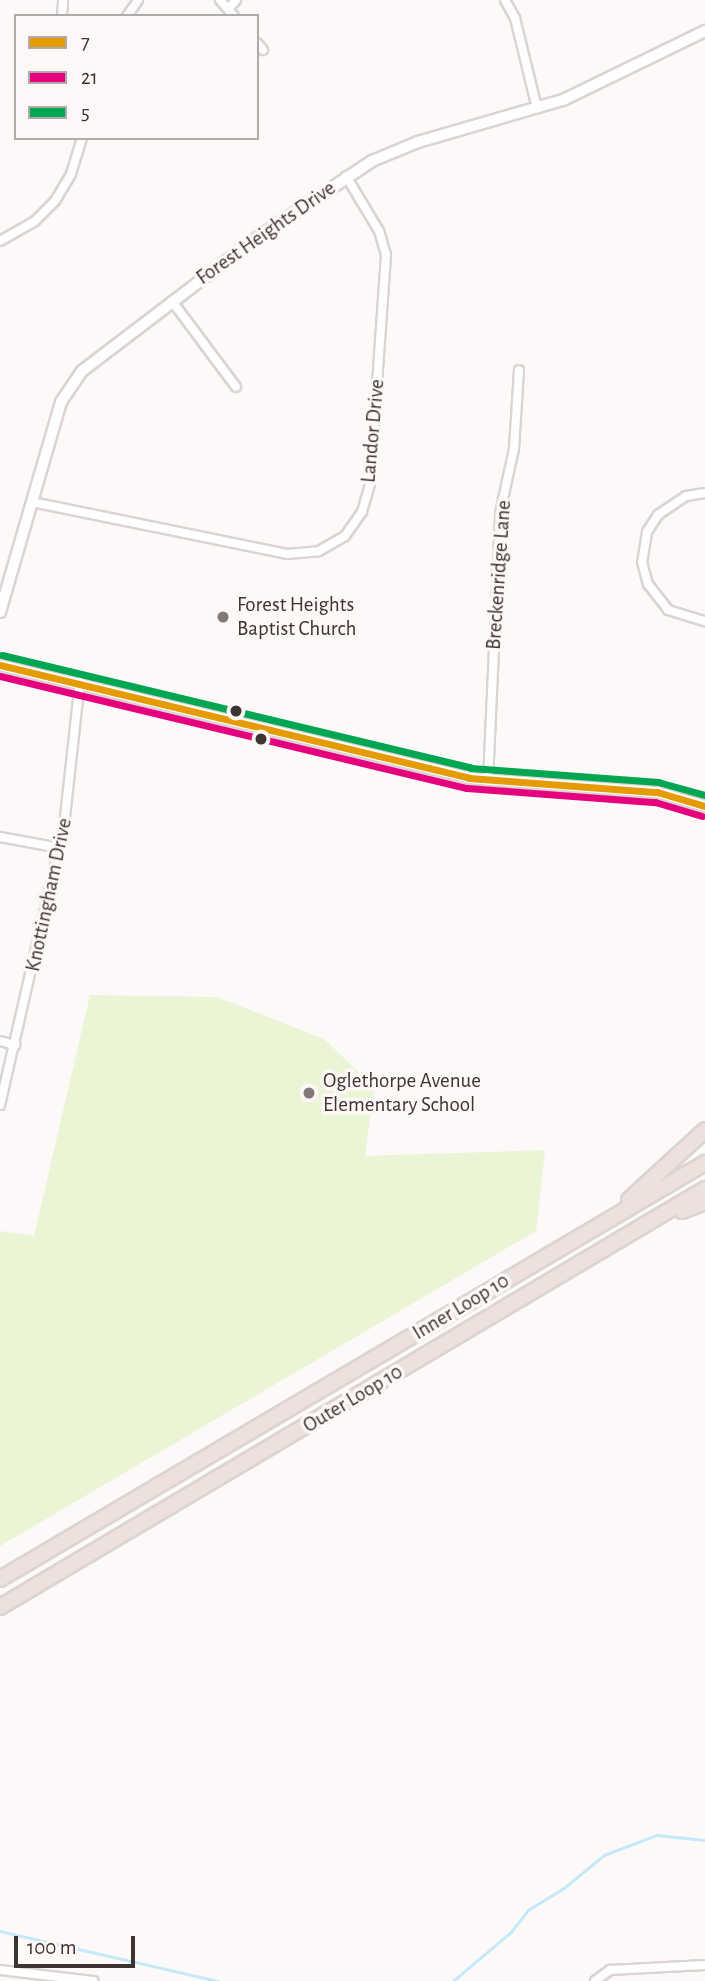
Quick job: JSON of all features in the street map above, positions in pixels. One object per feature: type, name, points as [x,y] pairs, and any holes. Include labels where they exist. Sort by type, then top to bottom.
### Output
[{"type":"highway","points":[[610,1218],[705,1130]]},
{"type":"highway","name":"Inner Loop 10","points":[[0,1579],[705,1163]]},
{"type":"highway","name":"Outer Loop 10","points":[[0,1607],[705,1189]]},
{"type":"highway","points":[[645,1225],[705,1202]]},
{"type":"main road","points":[[0,665],[488,781],[657,792],[705,806]]},
{"type":"street","points":[[220,0],[231,12],[236,0]]},
{"type":"street","points":[[505,0],[515,18],[537,108]]},
{"type":"street","name":"Forest Heights Drive","points":[[0,612],[61,402],[74,379],[172,301],[346,176],[418,142],[537,108],[579,93],[705,31]]},
{"type":"street","points":[[0,241],[36,221],[55,201],[71,174],[81,140]]},
{"type":"street","name":"Landor Drive","points":[[32,502],[287,554],[319,551],[345,536],[362,512],[370,484],[386,269],[379,231],[346,176]]},
{"type":"street","points":[[172,301],[236,387]]},
{"type":"street","name":"Breckenridge Lane","points":[[488,781],[500,513],[514,449],[519,370]]},
{"type":"street","points":[[705,493],[685,496],[659,515],[644,542],[642,562],[648,584],[668,610],[705,621]]},
{"type":"street","name":"Knottingham Drive","points":[[0,1105],[60,848],[80,682]]},
{"type":"street","points":[[0,836],[60,848]]},
{"type":"street","points":[[0,1041],[15,1045]]},
{"type":"street","points":[[595,1981],[610,1970],[705,1965]]},
{"type":"street","points":[[0,1970],[93,1981]]},
{"type":"green space","name":"Oglethorpe Avenue Elementary School","points":[[90,995],[217,997],[324,1039],[374,1087],[365,1156],[545,1150],[536,1231],[0,1546],[0,1231],[34,1236]]},
{"type":"waterway","points":[[453,1981],[511,1932],[528,1910],[564,1888],[604,1855],[657,1835],[705,1840]]},
{"type":"waterway","points":[[0,1931],[218,1981]]},
{"type":"transit line","name":"5","points":[[2,655],[471,768],[658,782],[705,795]]},
{"type":"transit line","name":"7","points":[[0,665],[469,778],[657,792],[705,806]]},
{"type":"transit line","name":"21","points":[[0,676],[467,788],[655,802],[702,816]]},
{"type":"place","name":"Forest Heights Baptist Church","points":[[223,617]]},
{"type":"place","name":"Oglethorpe Avenue Elementary School","points":[[309,1093]]}]
